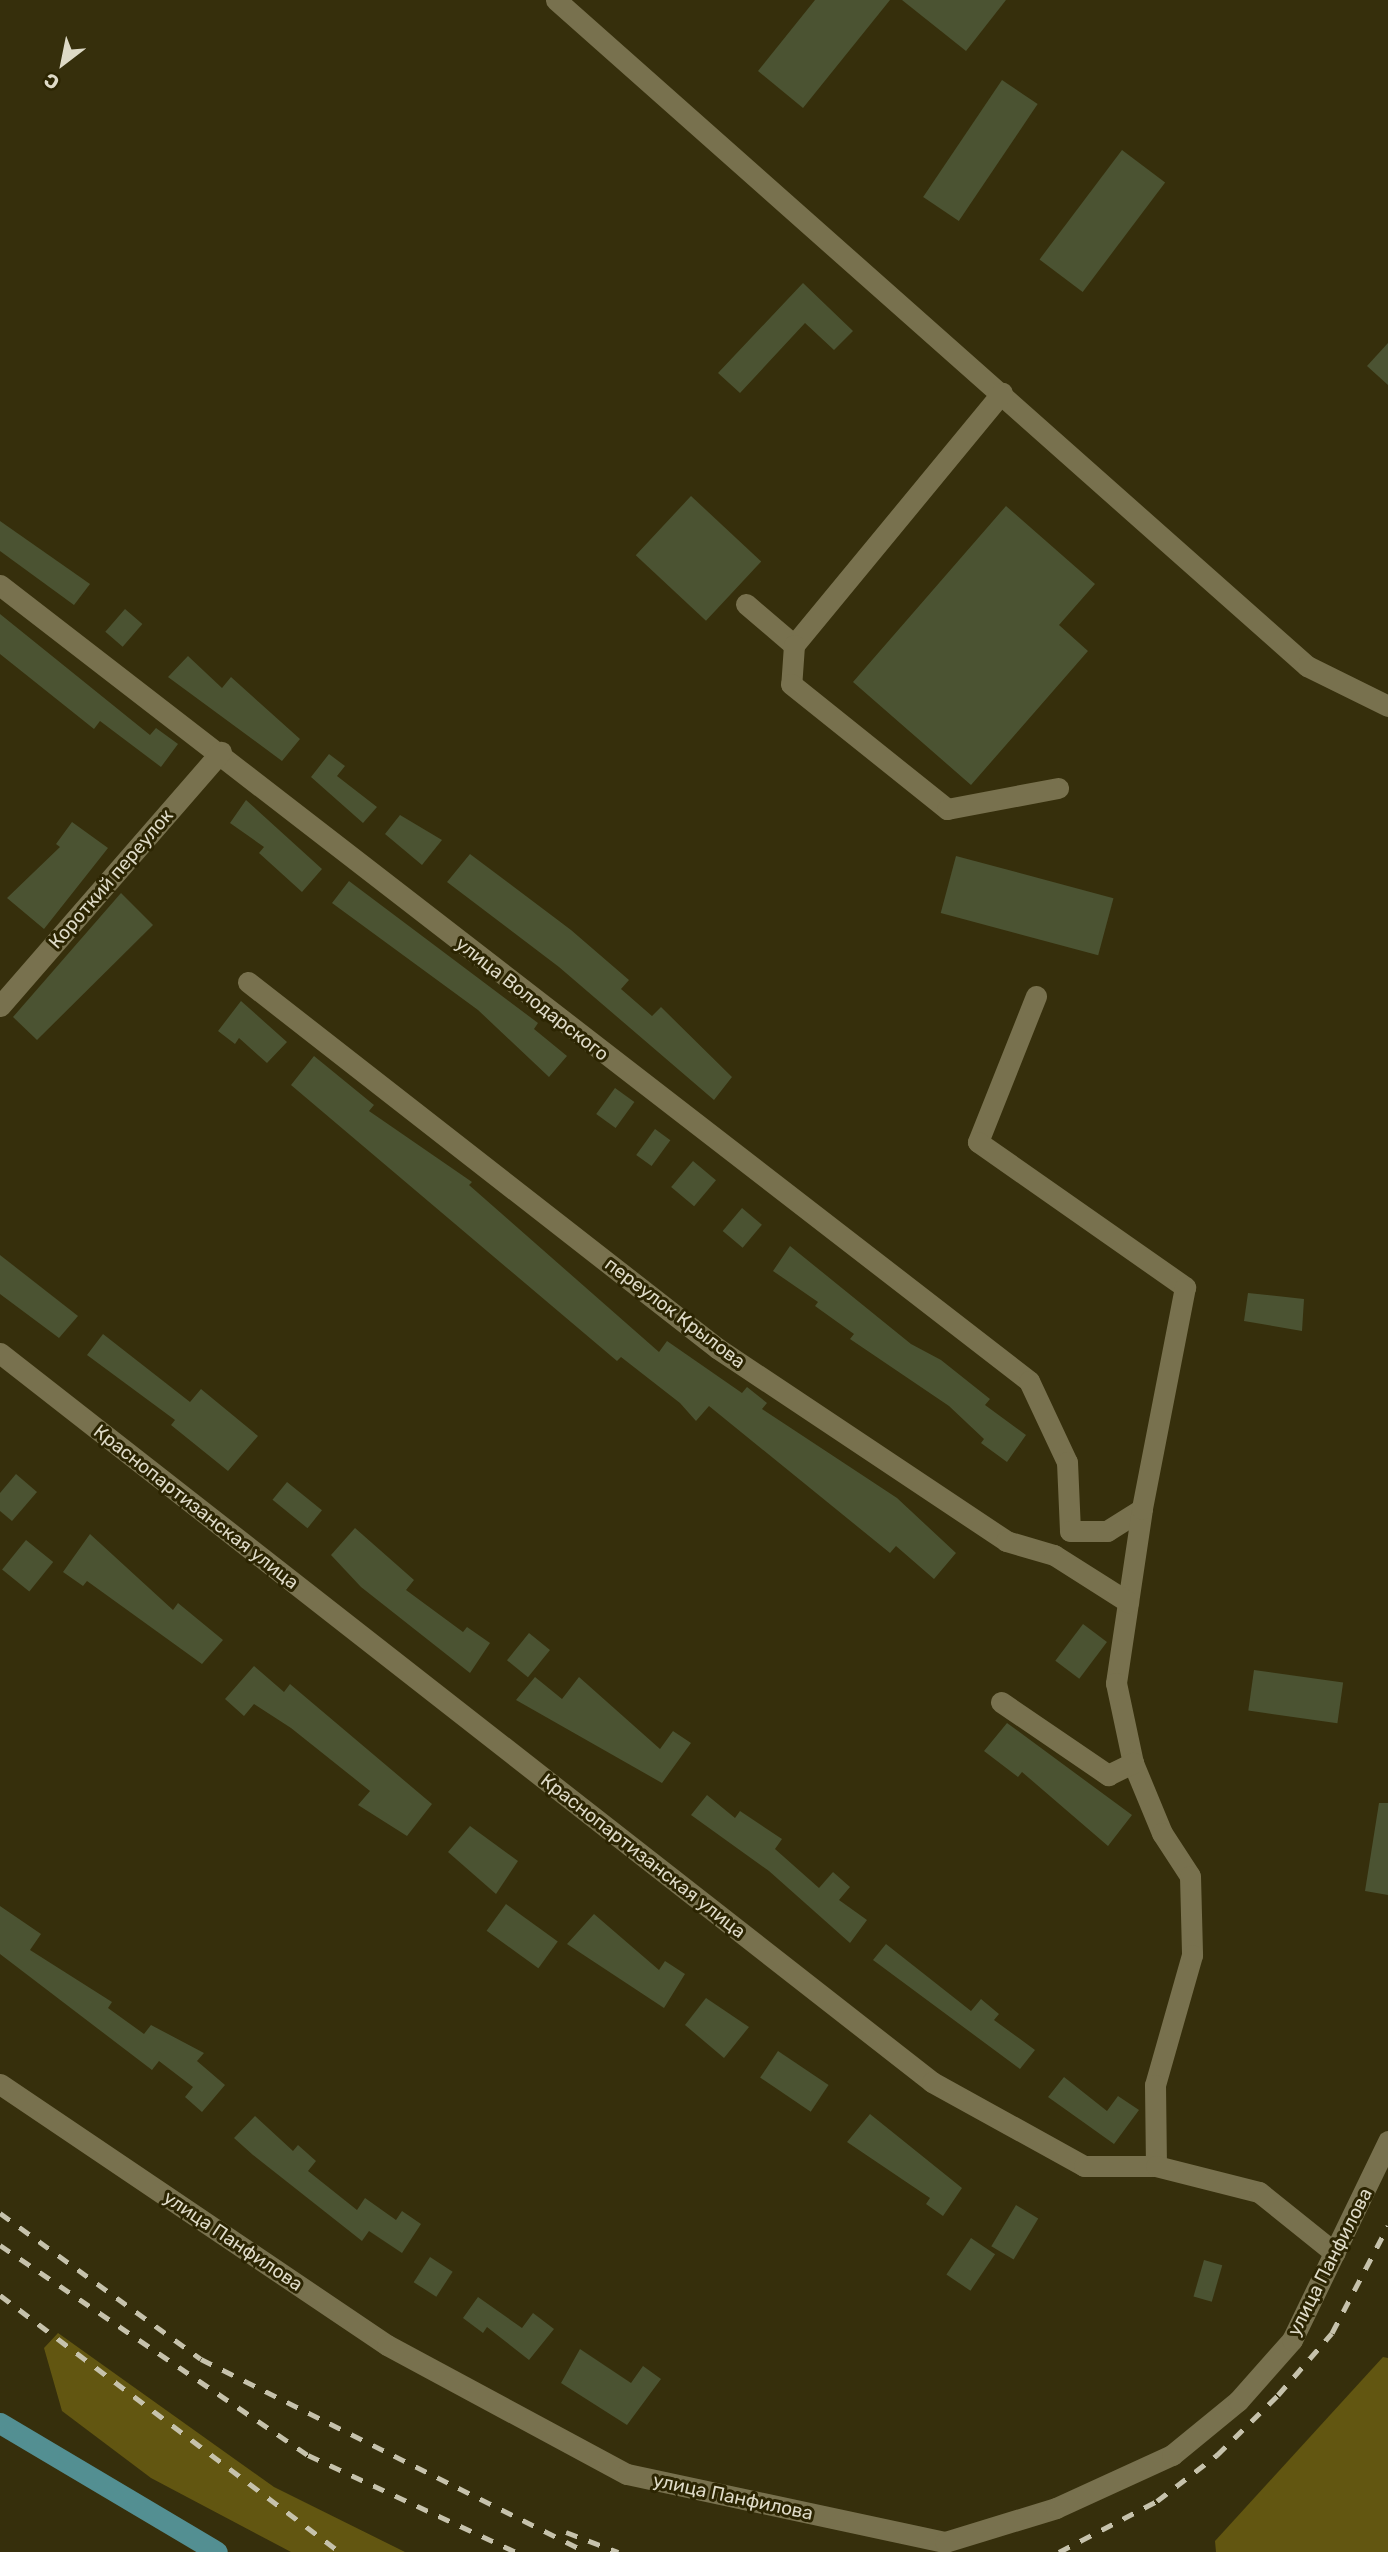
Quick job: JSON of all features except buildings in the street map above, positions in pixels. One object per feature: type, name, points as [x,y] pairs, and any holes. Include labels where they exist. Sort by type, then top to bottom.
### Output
[{"type":"main road","points":[[0,2423],[188,2546],[217,2552]]},
{"type":"street","points":[[556,0],[1307,666],[1388,706]]},
{"type":"street","points":[[1002,394],[794,645],[791,684],[947,809],[1058,788]]},
{"type":"street","name":"улица Володарского","points":[[0,585],[221,752],[1030,1381],[1053,1422],[1067,1462],[1070,1531]]},
{"type":"street","points":[[746,604],[794,645]]},
{"type":"street","name":"Короткий переулок","points":[[0,1006],[221,752]]},
{"type":"street","name":"переулок Крылова","points":[[248,982],[717,1348],[1006,1541],[1054,1555],[1128,1602]]},
{"type":"street","points":[[1036,996],[978,1142],[1185,1287],[1142,1509],[1116,1683],[1133,1763],[1161,1833],[1190,1876],[1192,1955],[1155,2085],[1156,2166]]},
{"type":"street","name":"Краснопартизанская улица","points":[[0,1353],[932,2082],[1084,2166],[1156,2166],[1259,2192],[1335,2253]]},
{"type":"street","points":[[1054,1555],[1070,1531],[1107,1531],[1142,1509]]},
{"type":"street","points":[[1001,1702],[1108,1775],[1133,1763]]},
{"type":"street","name":"улица Панфилова","points":[[0,2084],[387,2345],[627,2474],[945,2542],[1056,2508],[1172,2455],[1238,2401],[1292,2340],[1388,2141]]},
{"type":"shaded area","points":[[58,2333],[274,2487],[405,2552],[291,2552],[151,2478],[62,2411],[44,2348]]},
{"type":"shaded area","points":[[1383,2357],[1388,2358],[1388,2552],[1216,2552],[1215,2541]]},
{"type":"railway","points":[[0,2213],[201,2359],[586,2552]]},
{"type":"railway","points":[[1059,2552],[1157,2501],[1217,2455],[1278,2395],[1332,2333],[1388,2226]]},
{"type":"railway","points":[[0,2245],[308,2455],[516,2552]]},
{"type":"railway","points":[[0,2295],[340,2552]]},
{"type":"railway","points":[[566,2532],[618,2552]]}]
